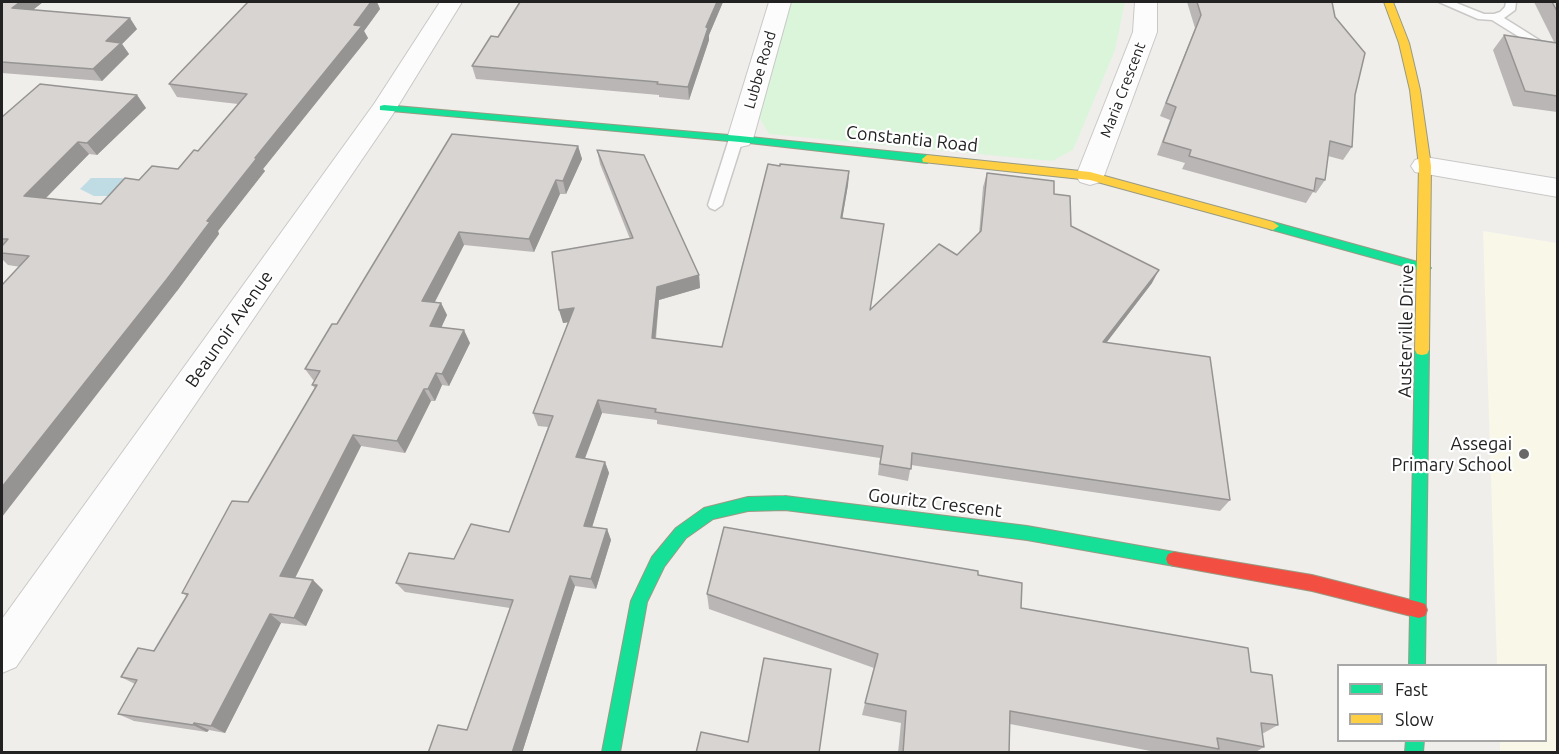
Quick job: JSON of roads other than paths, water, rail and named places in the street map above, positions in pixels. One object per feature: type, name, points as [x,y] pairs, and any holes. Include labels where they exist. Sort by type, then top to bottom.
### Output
[{"type":"street","name":"Beaunoir Avenue","points":[[2,654],[384,108],[451,2]]},
{"type":"street","name":"Lubbe Road","points":[[738,139],[780,2]]},
{"type":"street","name":"Maria Crescent","points":[[1090,176],[1145,32],[1146,2]]},
{"type":"street","name":"Austerville Drive","points":[[1388,2],[1404,43],[1416,90],[1425,166],[1417,664]]},
{"type":"street","name":"Constantia Road","points":[[384,108],[738,139],[1090,176],[1425,268]]},
{"type":"street","points":[[1425,166],[1557,188]]},
{"type":"street","name":"Gouritz Crescent","points":[[611,753],[639,601],[658,562],[681,533],[709,513],[747,504],[785,503],[1027,533],[1312,583],[1419,610]]},
{"type":"lane","points":[[1445,2],[1482,17],[1504,15],[1511,8],[1511,2]]},
{"type":"lane","points":[[1494,17],[1549,50]]},
{"type":"lane","points":[[715,205],[738,139]]},
{"type":"water","points":[[91,178],[122,178],[133,183],[113,196],[94,196],[80,189]]},
{"type":"place","name":"Assegai Primary School","points":[[1524,454]]}]
